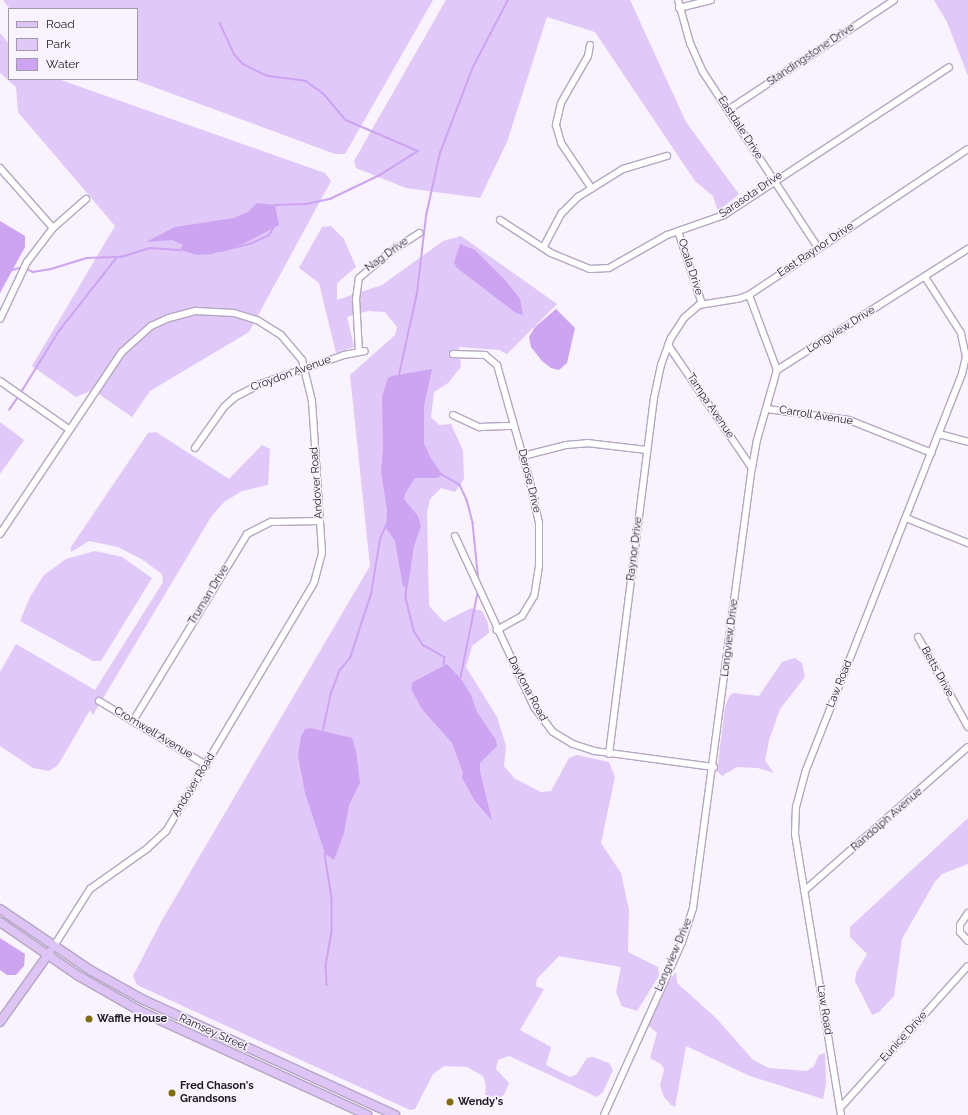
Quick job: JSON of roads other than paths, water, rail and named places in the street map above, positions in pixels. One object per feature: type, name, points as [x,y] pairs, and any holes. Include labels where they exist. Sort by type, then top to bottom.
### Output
[{"type":"main road","name":"Ramsey Street","points":[[0,909],[54,946],[144,1000],[250,1050],[395,1115]]},
{"type":"main road","name":"Ramsey Street","points":[[0,922],[47,955],[138,1010],[367,1115]]},
{"type":"main road","points":[[0,1022],[54,946]]},
{"type":"main road","points":[[245,1060],[250,1050]]},
{"type":"street","name":"Eastdale Drive","points":[[678,0],[679,8],[697,58],[728,110],[818,248]]},
{"type":"street","points":[[679,8],[711,0]]},
{"type":"street","name":"Standingstone Drive","points":[[728,110],[894,0]]},
{"type":"street","points":[[590,45],[588,56],[561,104],[556,125],[561,143],[592,189]]},
{"type":"street","name":"Sarasota Drive","points":[[500,220],[543,248],[586,268],[605,269],[678,231],[703,224],[724,214],[949,67]]},
{"type":"street","name":"East Raynor Drive","points":[[702,304],[731,301],[749,295],[968,149]]},
{"type":"street","points":[[543,248],[562,213],[575,200],[630,166],[667,156]]},
{"type":"street","points":[[0,168],[53,228]]},
{"type":"street","points":[[0,319],[19,275],[53,228],[86,199]]},
{"type":"street","name":"Ocala Drive","points":[[678,231],[702,304]]},
{"type":"street","name":"Nag Drive","points":[[362,351],[356,299],[359,278],[390,252],[419,233]]},
{"type":"street","name":"Longview Drive","points":[[604,1115],[689,921],[699,881],[756,440],[767,409],[777,370],[968,249]]},
{"type":"street","name":"Law Road","points":[[840,1112],[796,834],[797,799],[806,770],[962,374],[966,357],[966,347],[959,327],[925,277]]},
{"type":"street","points":[[749,295],[777,370]]},
{"type":"street","points":[[668,344],[684,318],[702,304]]},
{"type":"street","name":"Andover Road","points":[[0,534],[130,343],[157,323],[184,313],[219,311],[256,320],[287,340],[302,360],[312,401],[322,553],[309,594],[162,836],[148,848],[90,889],[54,946]]},
{"type":"street","name":"Raynor Drive","points":[[609,754],[654,398],[668,344]]},
{"type":"street","name":"Tampa Avenue","points":[[668,344],[752,468]]},
{"type":"street","name":"Croydon Avenue","points":[[195,448],[221,411],[235,396],[260,384],[362,351]]},
{"type":"street","name":"Derose Drive","points":[[453,354],[485,355],[495,361],[523,456],[539,523],[535,592],[522,616],[497,630]]},
{"type":"street","points":[[0,381],[70,430]]},
{"type":"street","name":"Carroll Avenue","points":[[767,409],[849,420],[932,453]]},
{"type":"street","points":[[453,415],[480,427],[514,426]]},
{"type":"street","points":[[939,434],[968,442]]},
{"type":"street","points":[[523,456],[566,445],[587,443],[647,450]]},
{"type":"street","points":[[906,518],[968,542]]},
{"type":"street","name":"Truman Drive","points":[[134,721],[247,534],[271,522],[320,521]]},
{"type":"street","name":"Daytona Road","points":[[455,536],[497,630],[545,723],[562,739],[573,744],[609,754],[714,767]]},
{"type":"street","name":"Betts Drive","points":[[918,637],[968,727]]},
{"type":"street","name":"Cromwell Avenue","points":[[99,701],[206,765]]},
{"type":"street","name":"Randolph Avenue","points":[[804,891],[968,747]]},
{"type":"street","points":[[968,913],[960,925],[960,932],[968,941]]},
{"type":"street","name":"Eunice Drive","points":[[840,1112],[968,966]]},
{"type":"water","points":[[257,203],[275,205],[279,225],[243,244],[212,254],[198,255],[180,250],[183,245],[172,240],[146,242],[175,227],[234,218],[248,212]]},
{"type":"water","points":[[0,221],[25,236],[25,247],[0,293]]},
{"type":"water","points":[[460,244],[475,250],[506,281],[520,299],[523,315],[516,313],[457,268],[454,263]]},
{"type":"water","points":[[556,309],[575,328],[567,363],[559,370],[551,368],[542,361],[531,347],[529,337],[535,327]]},
{"type":"water","points":[[432,369],[424,406],[424,443],[430,457],[442,474],[438,478],[415,478],[405,494],[404,499],[418,516],[421,526],[414,546],[408,586],[403,587],[395,541],[386,528],[387,510],[381,472],[383,448],[382,397],[388,378]]},
{"type":"water","points":[[447,664],[461,679],[471,695],[477,712],[496,740],[497,746],[480,763],[480,771],[492,821],[475,801],[462,778],[463,773],[452,743],[422,709],[411,689],[413,682]]},
{"type":"water","points":[[311,728],[352,738],[356,751],[360,783],[349,805],[344,833],[334,860],[325,854],[305,793],[298,756],[301,737],[305,729]]},
{"type":"water","points":[[0,938],[25,954],[24,966],[16,975],[7,975],[0,970]]},
{"type":"waterway","points":[[399,375],[417,293],[426,216],[440,153],[473,67],[508,0]]},
{"type":"waterway","points":[[220,23],[235,55],[243,64],[268,76],[306,81],[324,94],[346,120],[418,151]]},
{"type":"waterway","points":[[275,205],[306,204],[330,199],[380,175],[418,151]]},
{"type":"waterway","points":[[221,251],[250,244],[269,235],[274,227]]},
{"type":"waterway","points":[[27,269],[33,272],[51,269],[86,258],[121,257],[150,248],[181,250]]},
{"type":"waterway","points":[[20,394],[59,331],[117,257]]},
{"type":"waterway","points":[[12,270],[23,267]]},
{"type":"waterway","points":[[9,410],[18,397]]},
{"type":"waterway","points":[[441,474],[460,485],[467,500],[473,523],[479,582]]},
{"type":"waterway","points":[[323,730],[331,693],[340,670],[350,658],[371,594],[380,539],[387,523]]},
{"type":"waterway","points":[[407,586],[406,598],[414,631],[423,645],[445,657],[444,664]]},
{"type":"waterway","points":[[460,680],[478,591]]},
{"type":"waterway","points":[[325,854],[332,898],[332,932],[326,965],[327,985]]},
{"type":"place","name":"Waffle House","points":[[89,1019]]},
{"type":"place","name":"Fred Chason's Grandsons","points":[[172,1093]]},
{"type":"place","name":"Wendy's","points":[[450,1102]]}]
